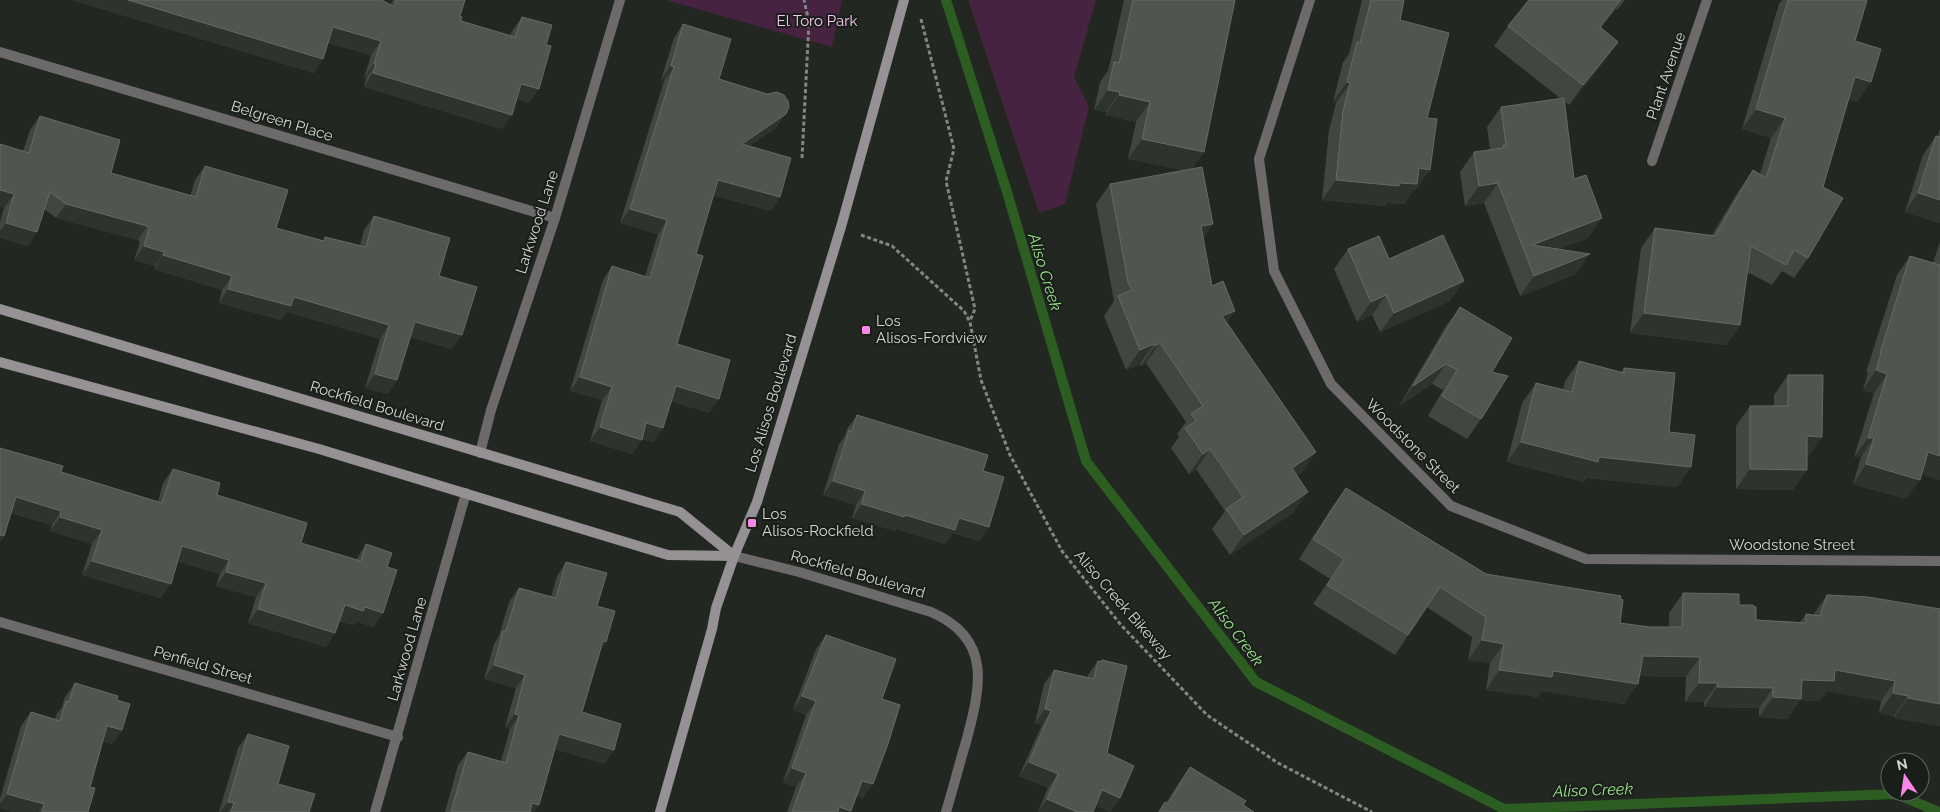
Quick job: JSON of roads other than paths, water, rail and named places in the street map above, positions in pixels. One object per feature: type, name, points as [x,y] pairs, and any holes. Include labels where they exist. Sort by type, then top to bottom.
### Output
[{"type":"main road","name":"Los Alisos Boulevard","points":[[660,812],[712,629],[716,608],[734,556],[757,502],[841,227],[904,0]]},
{"type":"main road","name":"Rockfield Boulevard","points":[[0,309],[680,512],[734,556]]},
{"type":"main road","name":"Rockfield Boulevard","points":[[0,362],[319,449],[668,555],[734,556]]},
{"type":"street","name":"Larkwood Lane","points":[[480,453],[491,410],[555,218],[620,0]]},
{"type":"street","name":"Woodstone Street","points":[[1310,0],[1260,159],[1274,271],[1331,384],[1451,506],[1586,559],[1940,561]]},
{"type":"street","name":"Plant Avenue","points":[[1652,161],[1707,0]]},
{"type":"street","name":"Belgreen Place","points":[[0,52],[555,218]]},
{"type":"street","name":"Larkwood Lane","points":[[375,812],[398,737],[466,493]]},
{"type":"street","name":"Rockfield Boulevard","points":[[734,556],[799,572],[931,612],[951,622],[965,637],[975,654],[979,675],[976,703],[946,812]]},
{"type":"street","name":"Penfield Street","points":[[0,622],[398,737]]},
{"type":"waterway","name":"Aliso Creek","points":[[946,0],[1007,192],[1086,461],[1256,682],[1504,809],[1896,794],[1939,812]]},
{"type":"place","name":"Los Alisos-Fordview","points":[[866,330]]},
{"type":"place","name":"Los Alisos-Rockfield","points":[[752,523]]},
{"type":"park label","name":"El Toro Park","points":[[817,21]]}]
